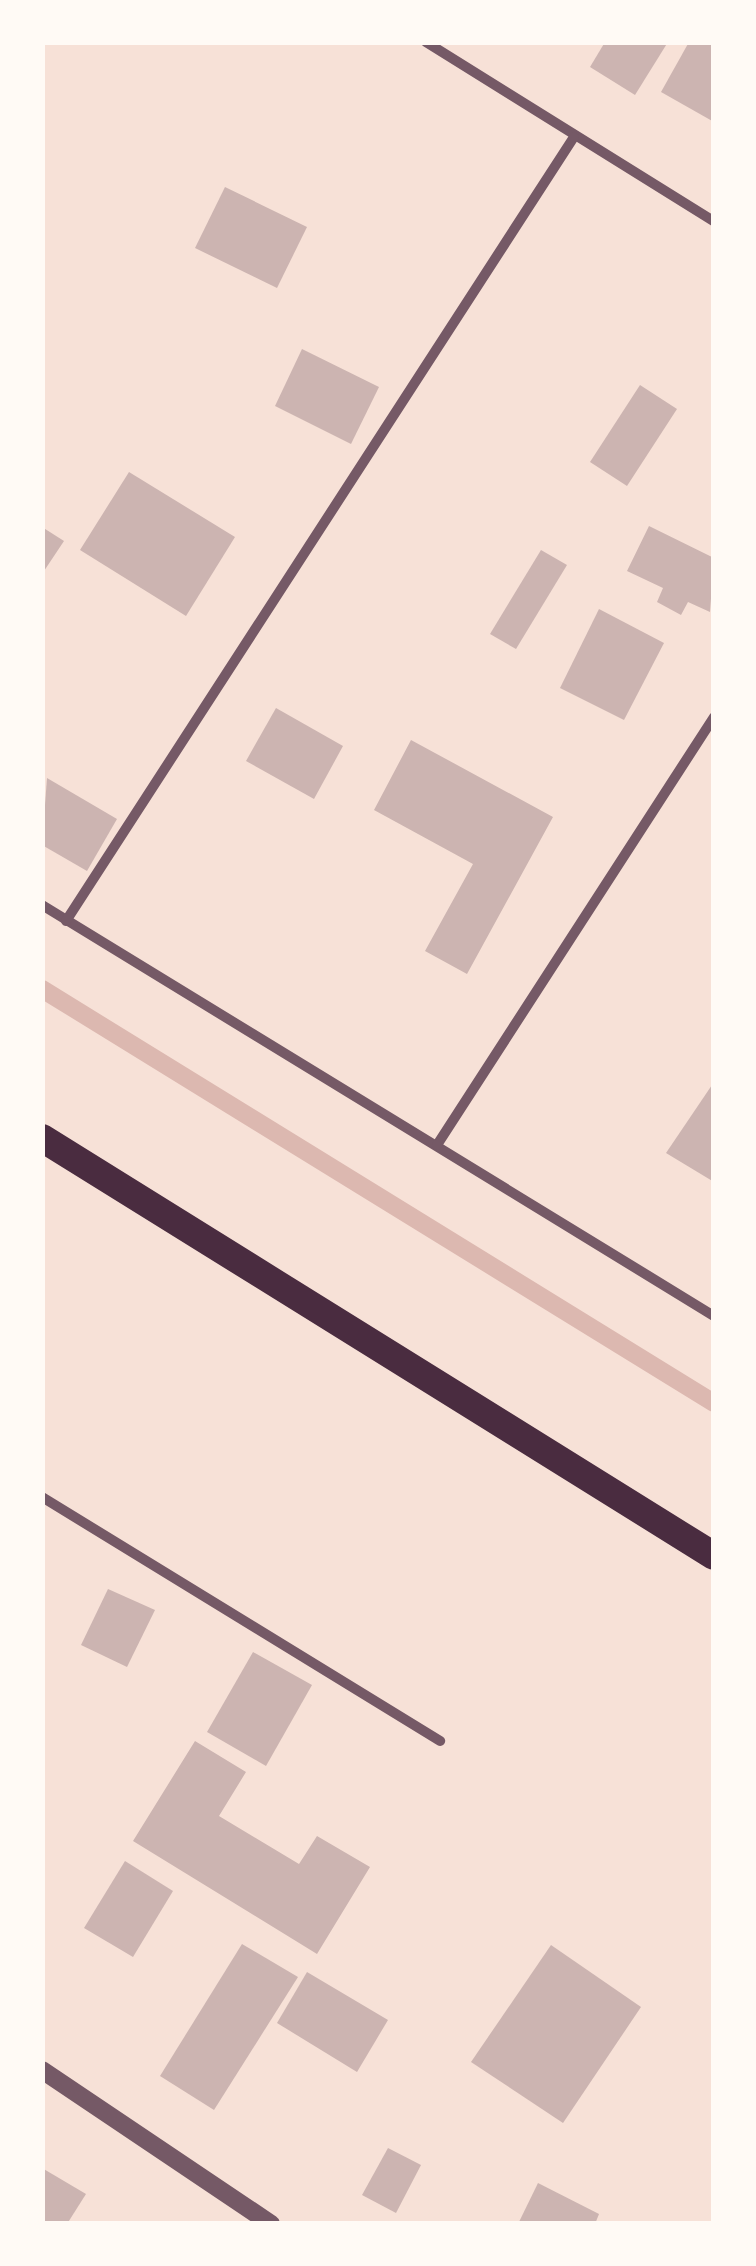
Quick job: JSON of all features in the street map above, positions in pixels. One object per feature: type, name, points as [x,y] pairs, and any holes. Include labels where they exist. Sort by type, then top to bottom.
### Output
[{"type":"highway","points":[[42,1138],[714,1556]]},
{"type":"street","points":[[426,42],[714,221]]},
{"type":"street","points":[[66,921],[574,137]]},
{"type":"street","points":[[436,1145],[714,718]]},
{"type":"street","points":[[42,906],[714,1316]]},
{"type":"street","points":[[42,1497],[440,1741]]},
{"type":"street","points":[[42,2070],[271,2224]]},
{"type":"building","points":[[605,42],[668,42],[635,95],[590,67]]},
{"type":"building","points":[[689,42],[714,42],[714,122],[661,92]]},
{"type":"building","points":[[225,187],[307,227],[277,288],[195,248]]},
{"type":"building","points":[[302,349],[379,387],[351,444],[275,406]]},
{"type":"building","points":[[640,385],[677,409],[627,486],[590,462]]},
{"type":"building","points":[[129,472],[235,537],[186,616],[80,550]]},
{"type":"building","points":[[649,526],[714,558],[710,612],[688,602],[681,615],[657,602],[663,588],[627,571]]},
{"type":"building","points":[[42,527],[64,541],[42,574]]},
{"type":"building","points":[[541,550],[567,565],[516,649],[490,634]]},
{"type":"building","points":[[599,609],[664,643],[624,720],[560,688]]},
{"type":"building","points":[[276,708],[343,746],[314,799],[246,761]]},
{"type":"building","points":[[411,740],[553,817],[467,974],[425,951],[473,864],[374,810]]},
{"type":"building","points":[[47,778],[117,819],[87,871],[42,845]]},
{"type":"building","points":[[714,1082],[714,1182],[666,1153]]},
{"type":"building","points":[[108,1589],[155,1610],[127,1667],[81,1645]]},
{"type":"building","points":[[253,1652],[312,1685],[266,1766],[207,1732]]},
{"type":"building","points":[[195,1741],[246,1772],[219,1816],[299,1864],[317,1836],[370,1867],[317,1954],[133,1841]]},
{"type":"building","points":[[125,1861],[173,1891],[133,1957],[84,1928]]},
{"type":"building","points":[[242,1944],[298,1977],[214,2110],[160,2076]]},
{"type":"building","points":[[551,1945],[641,2007],[563,2123],[471,2062]]},
{"type":"building","points":[[307,1972],[388,2020],[357,2072],[277,2023]]},
{"type":"building","points":[[388,2148],[421,2165],[396,2213],[362,2195]]},
{"type":"building","points":[[42,2168],[86,2194],[67,2224],[42,2224]]},
{"type":"building","points":[[538,2183],[599,2214],[595,2224],[518,2224]]},
{"type":"waterway","points":[[42,989],[714,1403]]}]
